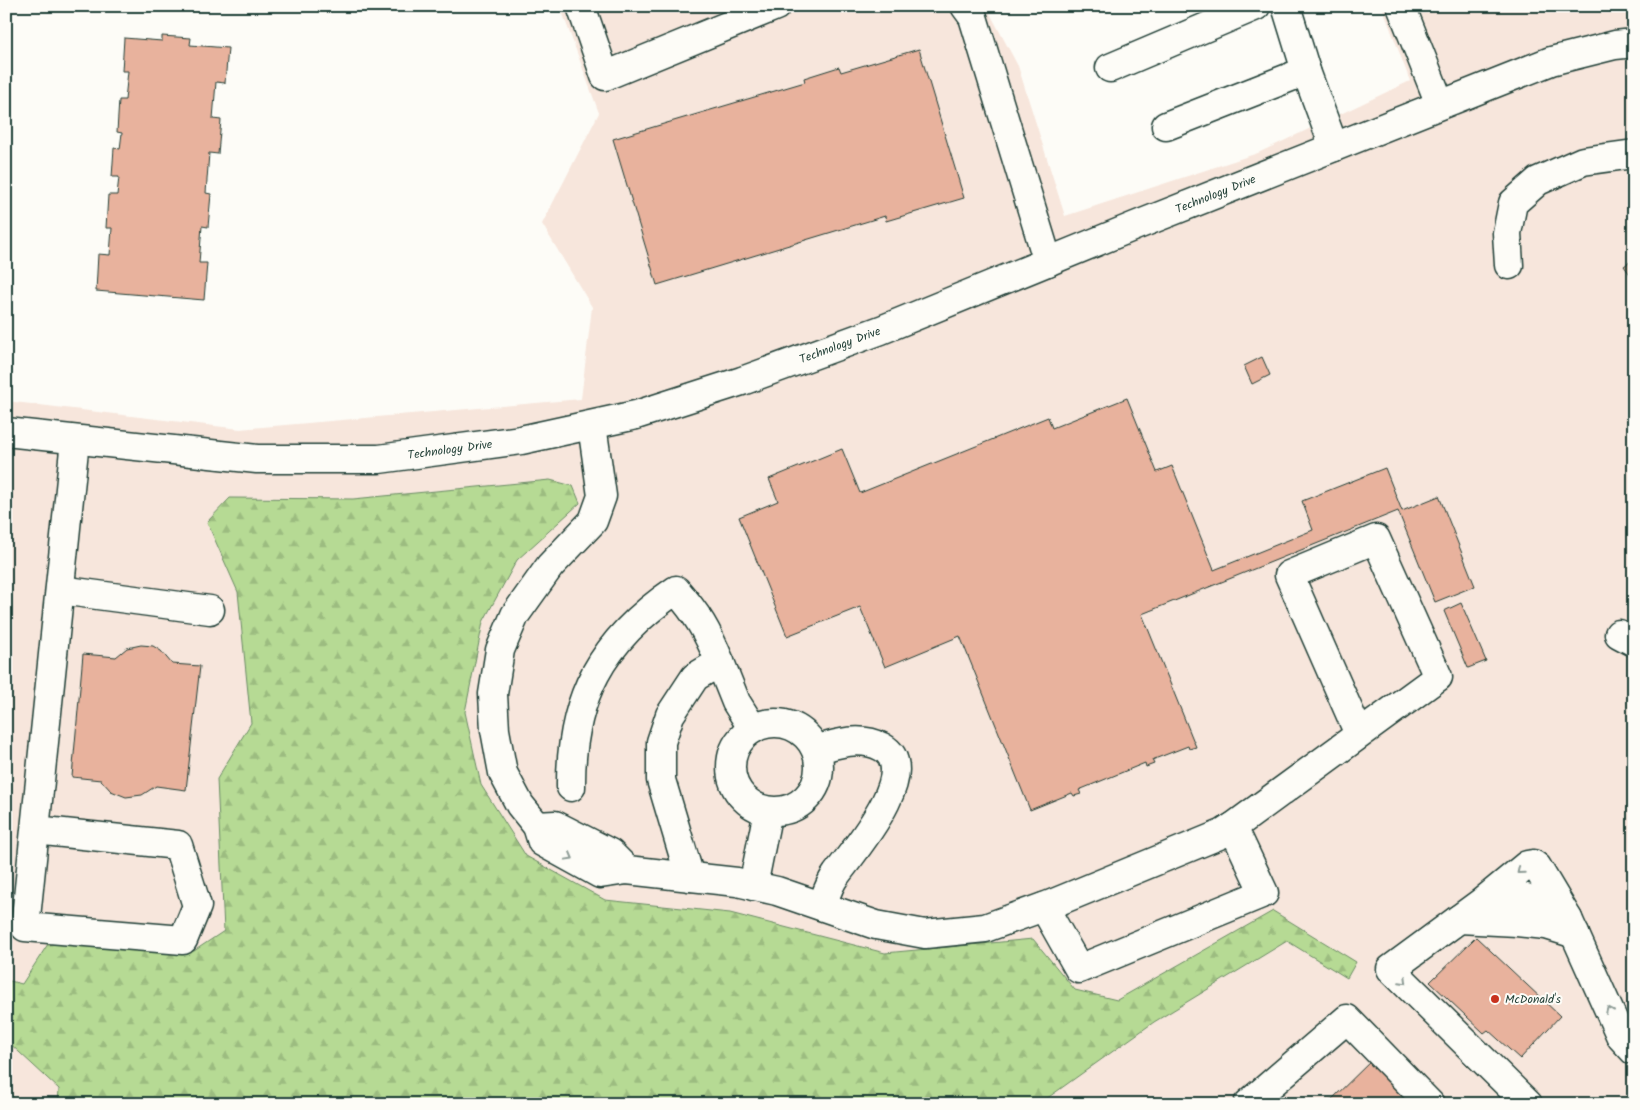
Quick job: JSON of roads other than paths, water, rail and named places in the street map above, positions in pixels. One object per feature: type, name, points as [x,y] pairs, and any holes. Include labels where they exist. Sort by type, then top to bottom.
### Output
[{"type":"street","points":[[581,6],[605,76],[776,6]]},
{"type":"street","points":[[965,6],[973,17],[1048,262]]},
{"type":"street","points":[[1110,68],[1256,6]]},
{"type":"street","points":[[1286,6],[1306,71],[1334,147]]},
{"type":"street","points":[[1401,6],[1440,104]]},
{"type":"street","name":"Technology Drive","points":[[6,432],[258,459],[378,459],[521,440],[636,415],[742,381],[880,330],[1551,61],[1615,45],[1634,43]]},
{"type":"street","points":[[1166,126],[1306,71]]},
{"type":"street","points":[[1509,265],[1507,234],[1513,204],[1538,182],[1583,161],[1634,154]]},
{"type":"street","points":[[592,425],[602,496],[593,521],[550,566],[515,615],[500,650],[493,694],[495,730],[502,774],[520,805],[537,826],[542,842],[600,874],[627,870],[737,882],[777,891],[876,925],[925,934],[985,928],[1044,907],[1224,833],[1438,677],[1376,539],[1289,575],[1359,734]]},
{"type":"street","points":[[35,830],[178,845],[197,906],[183,940],[25,927],[75,440]]},
{"type":"street","points":[[60,590],[210,610]]},
{"type":"street","points":[[571,787],[574,736],[587,688],[624,632],[651,607],[676,590],[696,613],[710,637],[736,702],[752,729]]},
{"type":"street","points":[[690,877],[661,780],[661,742],[670,715],[695,677],[720,662]]},
{"type":"street","points":[[775,722],[789,725],[802,731],[816,750],[820,768],[818,781],[811,794],[801,803],[788,810],[775,812],[761,810],[748,803],[739,794],[732,781],[730,767],[732,753],[739,741],[752,729],[761,725],[775,722]]},
{"type":"street","points":[[816,750],[835,743],[869,741],[884,748],[893,758],[895,770],[890,795],[879,816],[852,857],[835,876],[827,890],[822,906]]},
{"type":"street","points":[[753,886],[768,811]]},
{"type":"street","points":[[1044,907],[1079,969],[1264,894],[1233,827]]},
{"type":"street","points":[[1528,1104],[1391,969],[1482,902],[1511,896],[1526,898],[1572,927],[1621,1037],[1634,1051]]},
{"type":"street","points":[[1459,919],[1572,927]]},
{"type":"street","points":[[1248,1104],[1347,1019],[1430,1104]]},
{"type":"place","name":"McDonald's","points":[[1495,999]]}]
